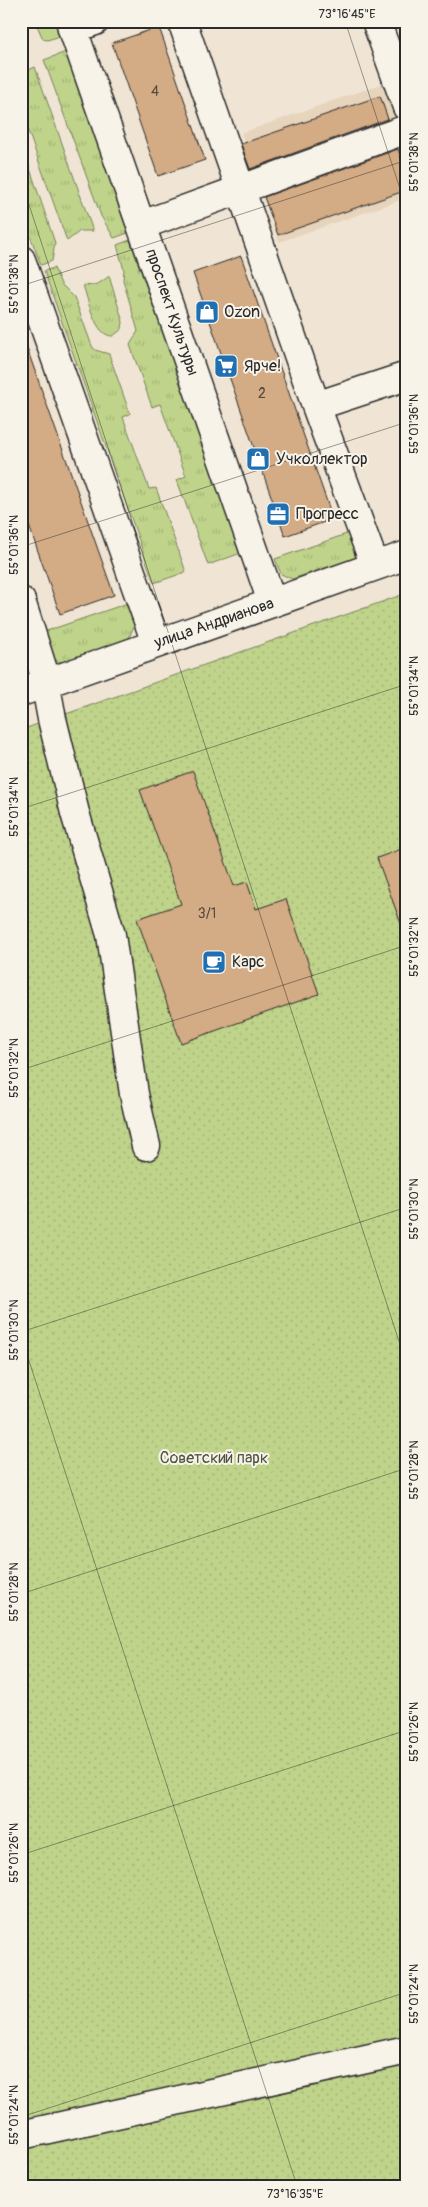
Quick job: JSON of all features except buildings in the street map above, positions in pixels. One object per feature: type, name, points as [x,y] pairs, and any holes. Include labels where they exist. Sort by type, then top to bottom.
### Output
[{"type":"street","points":[[182,21],[316,406],[375,566]]},
{"type":"street","points":[[376,21],[407,107]]},
{"type":"street","name":"проспект Культуры","points":[[79,24],[142,225],[272,602]]},
{"type":"street","points":[[142,225],[407,129]]},
{"type":"street","points":[[23,271],[156,643]]},
{"type":"street","points":[[316,406],[407,376]]},
{"type":"street","name":"улица Андрианова","points":[[33,688],[407,555]]},
{"type":"street","points":[[21,601],[44,670],[33,688],[75,813],[111,934],[134,1094],[146,1146]]},
{"type":"street","points":[[21,2135],[407,2050]]},
{"type":"shaded area","points":[[384,83],[403,137],[407,136],[407,198],[279,242],[241,133]]},
{"type":"green space","points":[[35,21],[56,21],[61,36],[47,40],[43,39]]},
{"type":"green space","points":[[66,52],[128,233],[114,238],[101,216],[44,60]]},
{"type":"green space","points":[[35,67],[93,231],[80,231],[67,241],[21,111],[21,74]]},
{"type":"green space","points":[[21,142],[55,243],[52,261],[41,265],[21,211]]},
{"type":"green space","points":[[130,240],[241,553],[208,565],[177,480],[186,476],[160,404],[152,407],[130,345],[138,331],[123,280],[124,270],[117,245]]},
{"type":"green space","points":[[54,268],[61,284],[74,297],[92,346],[95,350],[109,354],[130,414],[123,417],[149,489],[156,488],[186,572],[154,583],[44,271]]},
{"type":"green space","points":[[109,276],[123,322],[122,329],[113,336],[107,335],[97,324],[83,285],[97,284]]},
{"type":"green space","points":[[355,531],[357,557],[292,579],[281,574],[275,559]]},
{"type":"green space","name":"Советский парк","points":[[407,593],[407,2186],[21,2186],[21,730]]},
{"type":"green space","points":[[128,603],[135,623],[129,638],[64,662],[54,659],[44,649],[38,634]]},
{"type":"place","name":"Ozon","points":[[207,312]]},
{"type":"place","name":"Ярче!","points":[[226,366]]},
{"type":"place","name":"Учколлектор","points":[[258,459]]},
{"type":"place","name":"Прогресс","points":[[278,514]]},
{"type":"place","name":"Карс","points":[[214,962]]}]
